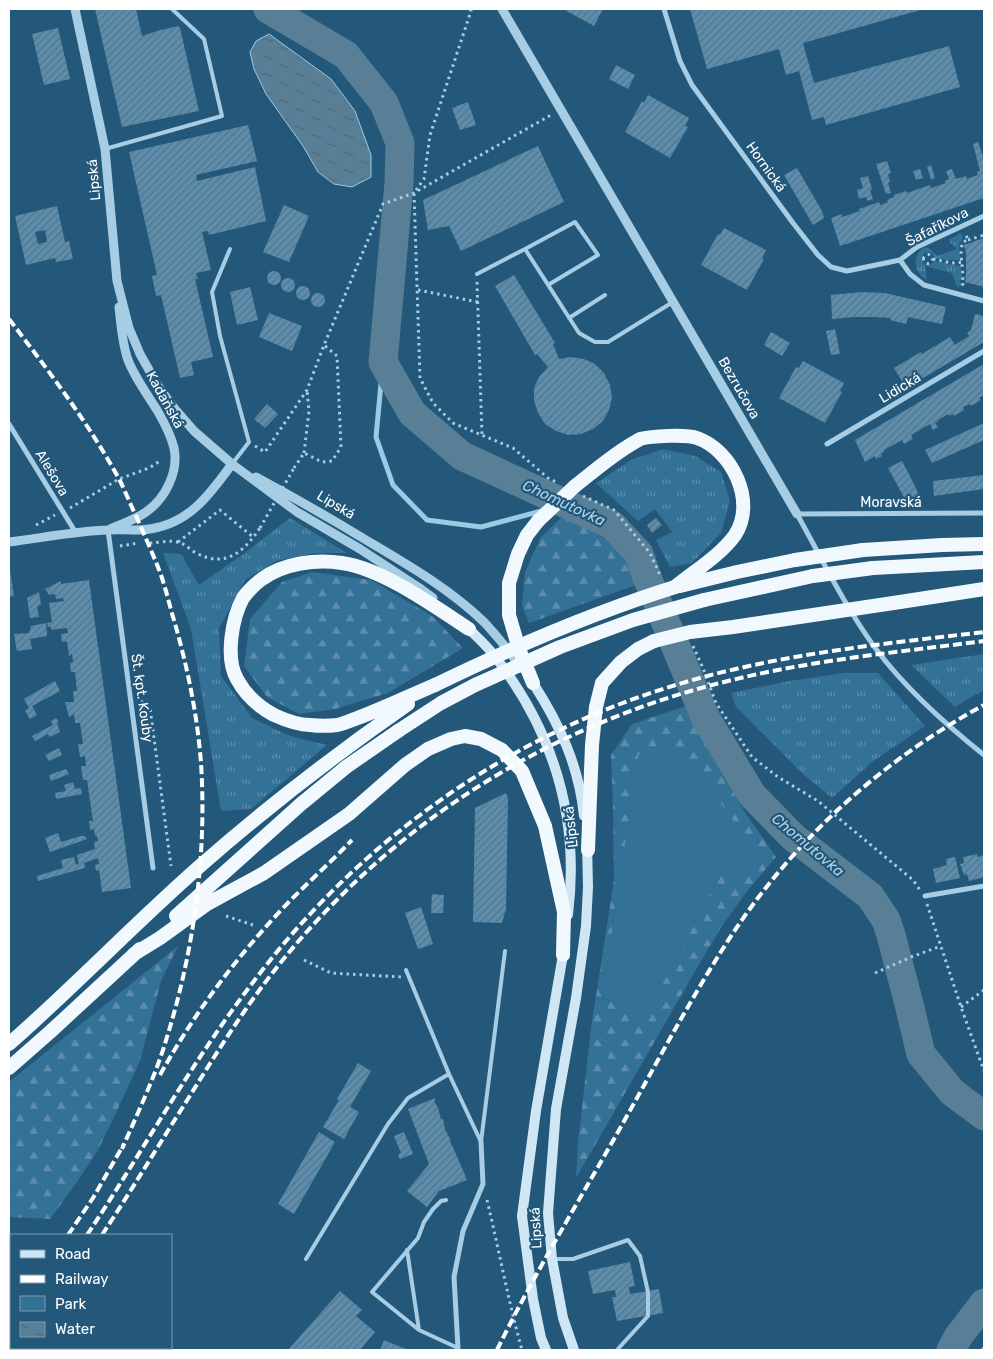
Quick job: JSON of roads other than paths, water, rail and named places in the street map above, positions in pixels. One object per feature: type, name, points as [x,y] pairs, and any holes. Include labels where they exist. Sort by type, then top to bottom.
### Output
[{"type":"highway","points":[[533,683],[519,648],[509,615],[508,583],[518,554],[527,534],[575,486],[617,453],[640,439],[673,435],[695,437],[713,446],[724,458],[738,479],[743,498],[742,518],[736,534],[723,548],[675,588]]},
{"type":"highway","points":[[469,628],[418,596],[375,573],[343,563],[313,561],[286,567],[262,579],[244,597],[230,638],[231,658],[236,678],[249,696],[264,710],[287,721],[308,726],[338,725],[370,714],[563,626],[633,600],[675,588],[794,560],[863,550],[984,544]]},
{"type":"highway","points":[[9,1068],[301,804],[346,767],[441,703],[475,685],[560,647],[633,620],[704,600],[813,576],[873,568],[984,562]]},
{"type":"highway","points":[[588,850],[592,745],[596,707],[602,683],[621,662],[638,649],[654,641],[690,632],[984,589]]},
{"type":"highway","points":[[9,1044],[199,867],[358,738],[435,684]]},
{"type":"highway","points":[[134,954],[207,904],[264,873],[349,814],[405,765],[428,749],[451,739],[465,736],[481,739],[502,750],[522,770],[547,835],[564,912],[563,955]]},
{"type":"main road","name":"Lipská","points":[[469,628],[492,652],[512,680],[530,711],[546,741],[557,772],[566,809],[570,858],[570,897],[563,955],[536,1111],[522,1216],[533,1299],[541,1338],[546,1350]]},
{"type":"main road","name":"Lipská","points":[[533,683],[562,733],[574,764],[583,802],[588,850],[586,926],[576,998],[556,1109],[548,1213],[552,1259],[564,1318],[574,1350]]},
{"type":"street","name":"Lipská","points":[[75,9],[105,148],[117,281],[129,328],[140,354],[158,386],[194,431],[232,464],[297,512],[360,549],[418,587],[469,628]]},
{"type":"street","name":"Bezručova","points":[[502,9],[797,514],[859,624],[877,650],[926,705],[984,755]]},
{"type":"street","name":"Hornická","points":[[664,9],[680,61],[692,85],[818,255],[831,268],[848,271],[900,260]]},
{"type":"street","name":"Šafaříkova","points":[[900,260],[917,247],[984,216]]},
{"type":"street","points":[[900,260],[910,274],[924,285],[984,301]]},
{"type":"street","name":"Kadaňská","points":[[108,530],[136,518],[155,506],[168,487],[174,469],[175,450],[170,435],[128,361],[123,342],[117,281]]},
{"type":"street","name":"Lidická","points":[[827,444],[984,351]]},
{"type":"street","name":"Alešova","points":[[9,424],[76,533]]},
{"type":"street","name":"Lipská","points":[[232,464],[308,505],[454,596],[485,623],[505,645],[533,683]]},
{"type":"street","name":"Kadaňská","points":[[9,542],[76,533],[108,530],[149,530],[162,527],[191,512],[208,496],[232,464]]},
{"type":"street","name":"Moravská","points":[[797,514],[984,513]]},
{"type":"street","name":"Št. kpt. Kouby","points":[[108,530],[153,868]]},
{"type":"street","points":[[925,896],[984,886]]},
{"type":"street","points":[[457,1349],[454,1277],[463,1231],[483,1184],[481,1142]]},
{"type":"lane","points":[[105,148],[222,116],[204,39],[172,9]]},
{"type":"lane","points":[[477,274],[575,222],[598,256],[548,285]]},
{"type":"lane","points":[[525,248],[579,333],[595,342],[608,342],[673,302]]},
{"type":"lane","points":[[230,249],[212,292],[220,336],[249,442],[232,464]]},
{"type":"lane","points":[[569,318],[605,295]]},
{"type":"lane","points":[[481,1142],[505,951]]},
{"type":"lane","points":[[406,970],[481,1142]]},
{"type":"lane","points":[[306,1259],[388,1124],[408,1098],[450,1074]]},
{"type":"lane","points":[[446,1200],[441,1201],[432,1209],[424,1222],[418,1238],[372,1292],[420,1330],[457,1349]]},
{"type":"lane","points":[[552,1259],[573,1259],[628,1240],[640,1256],[648,1292],[648,1316],[617,1350]]},
{"type":"lane","points":[[407,1250],[420,1330]]},
{"type":"water","points":[[269,34],[331,79],[355,111],[371,155],[371,177],[352,187],[334,184],[318,172],[303,146],[266,94],[254,69],[250,52],[256,41]]},
{"type":"waterway","name":"Chomutovka","points":[[268,9],[346,55],[384,103],[400,143],[399,183],[383,362],[412,413],[462,456],[612,525],[639,554],[705,717],[752,795],[793,837],[870,896],[886,920],[891,935],[921,1054],[952,1092],[984,1116]]},
{"type":"waterway","points":[[383,362],[376,437],[393,485],[427,520],[481,527],[545,510]]},
{"type":"waterway","name":"Chomutovka","points":[[951,1350],[958,1337],[984,1303]]},
{"type":"railway","points":[[9,319],[80,416],[106,456],[123,487],[164,584],[186,667],[197,724],[201,763],[202,832],[200,867],[191,936],[185,970],[163,1051],[122,1149]]},
{"type":"railway","points":[[88,1234],[189,1074],[231,1011],[254,981],[296,930],[341,882],[390,838],[443,798],[498,763],[556,732],[617,705],[679,684],[754,665],[830,651],[984,632]]},
{"type":"railway","points":[[103,1234],[244,1012],[264,984],[309,929],[359,878],[413,833],[470,792],[530,756],[594,726],[660,701],[728,681],[791,667],[984,641]]},
{"type":"railway","points":[[497,1350],[542,1264],[690,1003],[718,956],[758,898],[814,833],[877,776],[947,726],[984,705]]},
{"type":"railway","points":[[160,1075],[187,1029],[232,966],[284,907],[352,840]]},
{"type":"railway","points":[[69,1234],[93,1198],[124,1144]]}]
